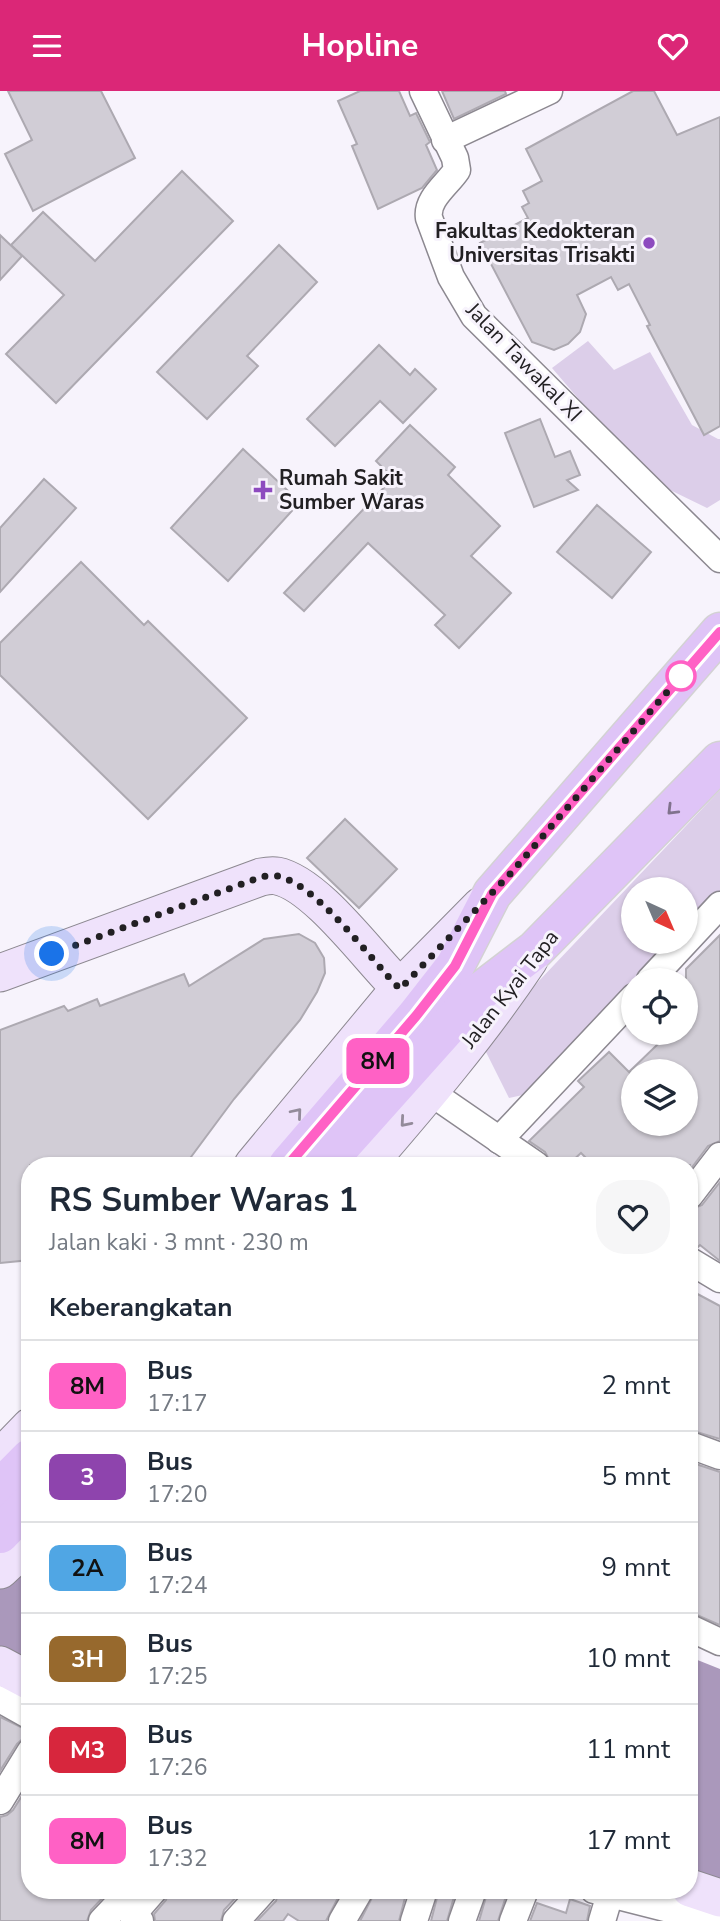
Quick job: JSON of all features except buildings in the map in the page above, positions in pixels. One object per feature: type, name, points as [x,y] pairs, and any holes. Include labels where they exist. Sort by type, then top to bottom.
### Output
[{"type":"main road","points":[[295,1157],[455,966],[492,894],[720,632]]},
{"type":"main road","name":"Jalan Kyai Tapa","points":[[374,1157],[430,1093],[503,998],[535,950],[720,761]]},
{"type":"main road","points":[[0,973],[261,877],[275,875],[294,882],[320,902],[418,1013]]},
{"type":"main road","points":[[262,1157],[418,1013],[476,995],[535,950]]},
{"type":"main road","points":[[329,1157],[418,1013]]},
{"type":"main road","points":[[0,1488],[15,1443]]},
{"type":"main road","points":[[0,1534],[21,1512]]},
{"type":"main road","points":[[0,1570],[21,1550]]},
{"type":"main road","points":[[0,1665],[21,1676]]},
{"type":"main road","points":[[0,1675],[21,1687]]},
{"type":"main road","points":[[683,1907],[720,1898]]},
{"type":"street","name":"Jalan Tawakal XI","points":[[423,91],[455,158],[457,170],[431,202],[427,209],[429,218],[450,277],[474,316],[720,559]]},
{"type":"street","points":[[444,139],[549,91]]},
{"type":"street","points":[[661,968],[720,905]]},
{"type":"street","points":[[499,1140],[621,1011]]},
{"type":"street","points":[[430,1093],[524,1157]]},
{"type":"street","points":[[698,1185],[720,1156]]},
{"type":"street","points":[[698,1266],[720,1279]]},
{"type":"street","points":[[698,1448],[720,1456]]},
{"type":"street","points":[[698,1632],[720,1642]]},
{"type":"street","points":[[0,1699],[21,1711]]},
{"type":"street","points":[[0,1801],[21,1767]]},
{"type":"street","points":[[102,1921],[120,1902],[136,1917],[148,1899]]},
{"type":"street","points":[[236,1921],[256,1899]]},
{"type":"street","points":[[342,1921],[355,1899]]},
{"type":"street","points":[[414,1921],[422,1899]]},
{"type":"street","points":[[462,1921],[470,1899]]},
{"type":"street","points":[[513,1921],[522,1899]]},
{"type":"street","points":[[602,1899],[602,1921]]},
{"type":"street","points":[[640,1899],[683,1907],[708,1921]]},
{"type":"shaded area","points":[[588,341],[614,370],[650,352],[692,425],[720,439],[720,500],[707,508],[668,489],[583,404],[552,368]]},
{"type":"shaded area","points":[[720,790],[720,898],[698,921],[698,877],[637,877]]},
{"type":"shaded area","points":[[621,894],[621,954],[666,954],[653,968],[621,968],[621,1000],[532,1093],[509,1098],[481,1042]]},
{"type":"shaded area","points":[[0,1463],[21,1469],[21,1662],[0,1650]]},
{"type":"shaded area","points":[[698,1660],[720,1669],[720,1890],[698,1883]]},
{"type":"bus line","name":"8M","points":[[295,1157],[416,1016],[455,966],[492,894],[720,632]]},
{"type":"place","name":"Fakultas Kedokteran Universitas Trisakti","points":[[649,243]]},
{"type":"place","name":"Rumah Sakit Sumber Waras","points":[[263,490]]},
{"type":"route","points":[[52,954],[261,877],[275,875],[294,882],[320,902],[400,989],[511,873],[681,676]]}]
